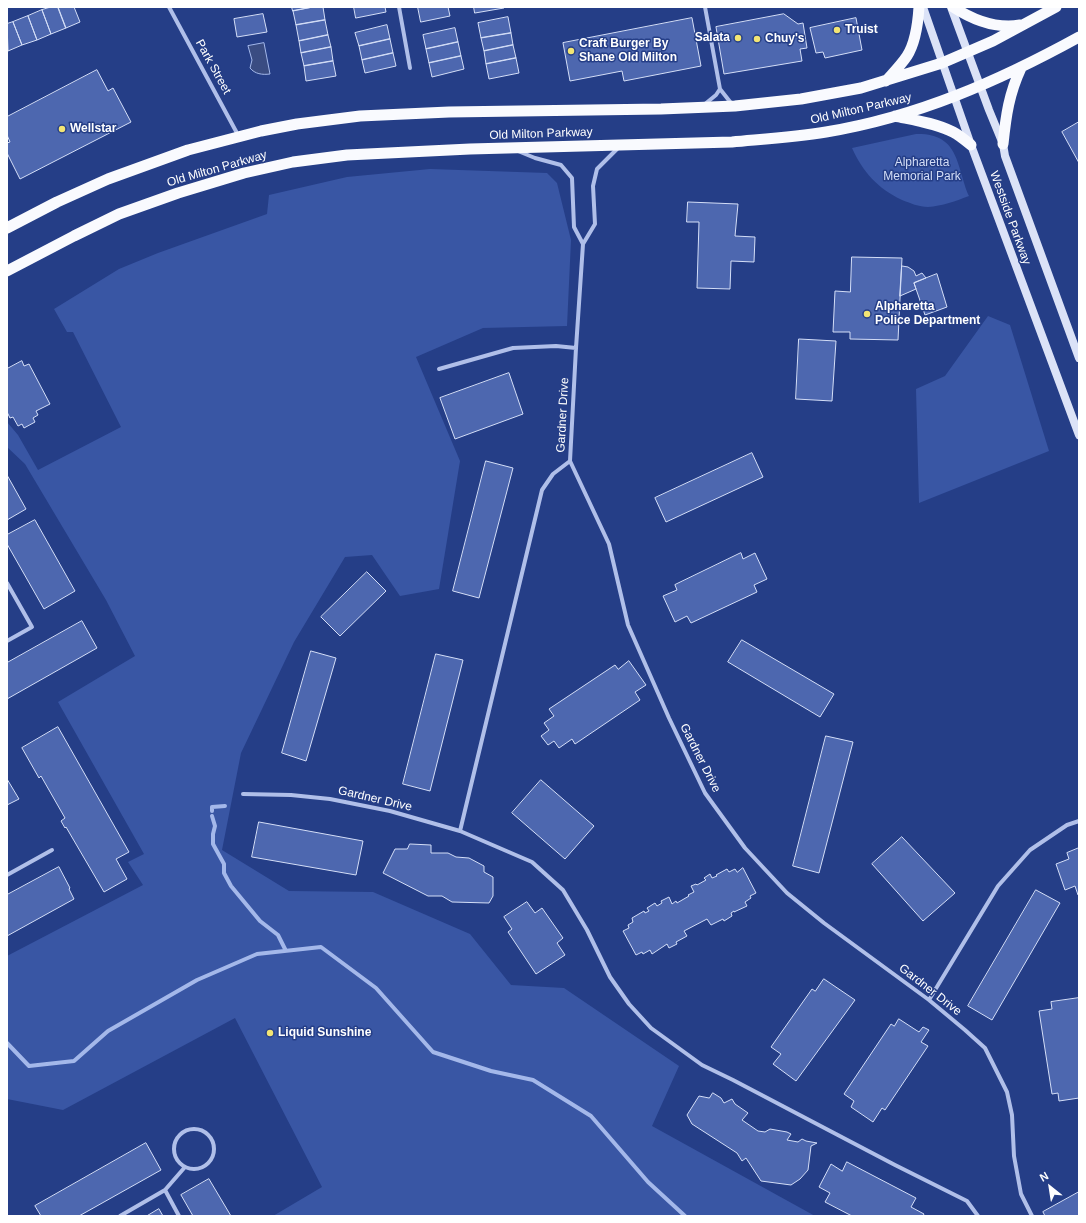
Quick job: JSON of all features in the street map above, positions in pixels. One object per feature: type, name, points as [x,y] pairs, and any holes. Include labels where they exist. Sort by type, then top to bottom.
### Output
[{"type":"highway","points":[[886,81],[908,56],[913,44],[919,7]]},
{"type":"highway","points":[[952,7],[968,16],[987,23],[1009,26],[1025,25]]},
{"type":"highway","name":"Old Milton Parkway","points":[[7,228],[57,202],[108,179],[188,150],[239,136],[297,124],[360,116],[449,112],[654,109],[735,106],[801,99],[861,88],[942,63],[968,53],[1025,25],[1056,7]]},
{"type":"highway","name":"Old Milton Parkway","points":[[7,271],[119,214],[178,193],[244,173],[292,162],[346,155],[621,144],[732,142],[798,136],[852,127],[895,116],[980,87],[1021,68],[1079,37]]},
{"type":"highway","points":[[1003,144],[1008,102],[1021,68]]},
{"type":"highway","points":[[895,116],[917,120],[947,129],[971,144]]},
{"type":"main road","name":"Westside Parkway","points":[[923,7],[971,144],[1079,435]]},
{"type":"main road","name":"Westside Parkway","points":[[952,7],[980,87],[1003,144],[1005,156],[1079,358]]},
{"type":"street","name":"Park Street","points":[[170,7],[239,136]]},
{"type":"street","points":[[399,7],[410,68]]},
{"type":"street","points":[[705,7],[720,89],[727,100],[735,106]]},
{"type":"street","points":[[701,107],[720,89]]},
{"type":"street","name":"Gardner Drive","points":[[621,144],[597,169],[593,186],[595,224],[583,244],[570,461],[609,544],[628,625],[669,718],[705,794],[745,848],[787,893],[824,923],[929,1000],[966,1030],[985,1048],[1007,1092],[1012,1115],[1014,1156],[1021,1194],[1032,1216]]},
{"type":"street","points":[[510,148],[535,158],[561,165],[572,178],[574,227],[583,244]]},
{"type":"street","points":[[439,369],[513,348],[556,346],[576,348]]},
{"type":"street","points":[[460,831],[542,490],[553,474],[570,461]]},
{"type":"street","points":[[7,583],[32,627],[7,641]]},
{"type":"street","name":"Gardner Drive","points":[[244,794],[291,795],[330,799],[390,811],[460,831],[532,862],[563,890],[587,930],[610,977],[629,1004],[651,1028],[702,1065],[967,1201],[978,1216]]},
{"type":"street","points":[[929,1000],[998,886],[1030,850],[1067,825],[1079,820]]},
{"type":"street","points":[[7,875],[52,850]]},
{"type":"street","points":[[197,1129],[203,1131],[209,1135],[214,1148],[210,1161],[205,1166],[198,1168],[191,1169],[185,1167],[176,1158],[174,1146],[176,1140],[185,1131],[197,1129]]},
{"type":"street","points":[[120,1216],[165,1190],[185,1167]]},
{"type":"street","points":[[165,1190],[179,1216]]},
{"type":"green space","name":"Alpharetta Memorial Park","points":[[916,134],[930,135],[941,139],[949,145],[958,163],[969,196],[944,204],[928,207],[918,206],[902,200],[878,185],[861,165],[852,148]]},
{"type":"green space","points":[[430,169],[547,173],[557,183],[571,240],[567,326],[483,328],[416,357],[460,461],[439,589],[400,596],[372,555],[345,557],[294,642],[241,753],[222,850],[289,891],[373,892],[470,934],[511,985],[564,988],[679,1066],[652,1126],[815,1216],[273,1216],[322,1187],[235,1018],[63,1110],[7,1099],[7,956],[143,885],[128,862],[144,854],[58,702],[135,656],[106,600],[25,464],[7,447],[7,422],[18,435],[38,470],[121,427],[73,332],[67,332],[54,309],[119,269],[158,253],[267,214],[269,195],[347,177]]},
{"type":"green space","points":[[988,316],[1010,325],[1049,451],[919,503],[916,389],[945,376]]},
{"type":"shaded area","points":[[264,43],[270,74],[259,74],[250,68],[252,60],[248,46]]},
{"type":"building","points":[[51,7],[58,7],[66,28],[51,34],[42,10]]},
{"type":"building","points":[[58,7],[74,7],[80,22],[66,28]]},
{"type":"building","points":[[292,7],[313,7],[293,11]]},
{"type":"building","points":[[313,7],[323,7],[325,20],[296,25],[293,11]]},
{"type":"building","points":[[354,7],[385,7],[386,12],[356,18]]},
{"type":"building","points":[[418,7],[448,7],[450,16],[421,22]]},
{"type":"building","points":[[474,7],[504,7],[504,8],[475,13]]},
{"type":"building","points":[[42,10],[51,34],[37,40],[28,16]]},
{"type":"building","points":[[263,14],[267,32],[237,37],[234,19]]},
{"type":"building","points":[[784,14],[798,24],[803,23],[807,48],[800,49],[802,61],[724,74],[716,27]]},
{"type":"building","points":[[28,16],[37,40],[22,45],[13,22]]},
{"type":"building","points":[[508,17],[511,33],[481,38],[478,23]]},
{"type":"building","points":[[692,18],[701,66],[624,81],[622,71],[570,81],[563,43]]},
{"type":"building","points":[[856,18],[862,50],[825,58],[823,52],[816,53],[810,28]]},
{"type":"building","points":[[325,20],[328,35],[299,41],[296,25]]},
{"type":"building","points":[[13,22],[22,45],[8,51],[7,24]]},
{"type":"building","points":[[387,25],[390,39],[359,46],[355,33]]},
{"type":"building","points":[[455,28],[458,42],[426,49],[423,35]]},
{"type":"building","points":[[511,33],[513,45],[484,51],[481,38]]},
{"type":"building","points":[[328,35],[331,47],[301,53],[299,41]]},
{"type":"building","points":[[390,39],[393,53],[362,60],[359,46]]},
{"type":"building","points":[[458,42],[461,56],[429,63],[426,49]]},
{"type":"building","points":[[513,45],[516,58],[486,64],[484,51]]},
{"type":"building","points":[[331,47],[333,61],[304,66],[301,53]]},
{"type":"building","points":[[393,53],[396,66],[365,73],[362,60]]},
{"type":"building","points":[[461,56],[464,69],[432,77],[429,63]]},
{"type":"building","points":[[516,58],[519,73],[489,79],[486,64]]},
{"type":"building","points":[[333,61],[336,76],[306,81],[304,66]]},
{"type":"building","name":"Wellstar","points":[[97,70],[108,91],[113,88],[131,122],[20,179],[7,153],[7,143],[10,142],[7,135],[7,117]]},
{"type":"building","points":[[1079,122],[1079,163],[1062,132]]},
{"type":"building","points":[[688,202],[738,204],[735,236],[755,237],[754,262],[731,261],[730,289],[697,288],[699,222],[687,222]]},
{"type":"building","name":"Alpharetta Police Department","points":[[852,257],[902,258],[898,340],[850,339],[850,332],[833,332],[835,291],[850,292]]},
{"type":"building","points":[[902,266],[908,267],[914,271],[916,276],[922,273],[926,278],[914,283],[916,289],[900,296]]},
{"type":"building","points":[[937,274],[947,307],[925,315],[914,283]]},
{"type":"building","points":[[799,339],[836,341],[832,401],[796,399]]},
{"type":"building","points":[[22,361],[24,366],[29,364],[50,404],[36,411],[38,415],[33,418],[35,422],[24,428],[22,424],[18,426],[13,417],[10,418],[7,412],[7,369]]},
{"type":"building","points":[[509,373],[523,414],[455,439],[440,398]]},
{"type":"building","points":[[752,453],[763,477],[666,522],[655,498]]},
{"type":"building","points":[[486,461],[513,468],[479,598],[453,591]]},
{"type":"building","points":[[7,475],[26,509],[7,520]]},
{"type":"building","points":[[35,520],[75,591],[44,609],[7,544],[7,535]]},
{"type":"building","points":[[741,553],[743,559],[755,553],[767,579],[754,585],[757,592],[691,623],[687,616],[675,622],[663,596],[677,590],[675,585]]},
{"type":"building","points":[[367,572],[386,591],[340,636],[321,617]]},
{"type":"building","points":[[82,621],[97,648],[7,699],[7,663]]},
{"type":"building","points":[[742,640],[834,694],[820,717],[728,662]]},
{"type":"building","points":[[311,651],[336,658],[306,761],[282,753]]},
{"type":"building","points":[[436,654],[463,660],[430,791],[403,784]]},
{"type":"building","points":[[629,661],[646,685],[635,692],[640,700],[575,744],[572,739],[559,748],[554,741],[548,745],[541,736],[549,730],[544,723],[554,716],[549,709],[615,665],[618,669]]},
{"type":"building","points":[[58,727],[129,852],[116,859],[127,879],[104,892],[61,821],[65,818],[41,776],[39,778],[22,748]]},
{"type":"building","points":[[826,736],[853,742],[819,873],[793,866]]},
{"type":"building","points":[[7,779],[19,799],[7,805]]},
{"type":"building","points":[[541,780],[594,826],[565,859],[512,813]]},
{"type":"building","points":[[259,822],[363,841],[356,875],[252,857]]},
{"type":"building","points":[[902,837],[955,893],[923,921],[872,864]]},
{"type":"building","points":[[410,844],[431,845],[431,853],[448,853],[456,857],[469,858],[484,866],[484,872],[493,877],[493,896],[489,903],[452,902],[442,896],[428,896],[383,873],[395,849],[407,849]]},
{"type":"building","points":[[1079,848],[1078,895],[1075,886],[1065,890],[1056,864],[1069,859],[1067,853]]},
{"type":"building","points":[[59,867],[74,899],[7,936],[7,895]]},
{"type":"building","points":[[743,868],[756,893],[750,896],[751,898],[745,902],[747,906],[734,911],[731,913],[732,916],[724,921],[723,919],[711,925],[707,919],[684,931],[687,936],[669,948],[667,944],[652,954],[650,950],[643,954],[642,952],[636,955],[623,931],[629,928],[628,925],[633,922],[632,918],[644,911],[645,913],[649,911],[647,908],[655,903],[657,906],[662,903],[661,901],[669,897],[672,904],[676,901],[677,903],[694,892],[691,886],[697,885],[706,880],[704,878],[710,874],[712,878],[727,869],[729,872],[735,869],[737,872]]},
{"type":"building","points":[[1036,890],[1060,903],[992,1020],[968,1006]]},
{"type":"building","points":[[527,902],[535,913],[542,908],[563,938],[557,943],[565,955],[536,974],[508,932],[512,929],[504,917]]},
{"type":"building","points":[[824,979],[855,1000],[796,1081],[773,1064],[781,1054],[771,1047],[812,989],[815,991]]},
{"type":"building","points":[[1079,998],[1079,1098],[1059,1101],[1058,1093],[1052,1094],[1039,1011],[1052,1009],[1051,1002]]},
{"type":"building","points":[[899,1019],[919,1032],[923,1027],[929,1030],[921,1042],[928,1046],[885,1110],[882,1108],[873,1122],[851,1107],[854,1101],[844,1094],[891,1024],[894,1026]]},
{"type":"building","points":[[713,1093],[721,1098],[724,1103],[732,1099],[735,1104],[748,1113],[742,1120],[758,1131],[765,1132],[770,1129],[787,1132],[791,1134],[787,1140],[798,1142],[802,1139],[817,1143],[811,1146],[808,1170],[800,1179],[791,1185],[761,1181],[746,1158],[742,1161],[737,1153],[692,1124],[687,1115],[699,1096],[709,1098]]},
{"type":"building","points":[[146,1143],[161,1170],[79,1216],[41,1216],[35,1206]]},
{"type":"building","points":[[847,1162],[916,1198],[911,1207],[924,1214],[923,1216],[852,1216],[825,1202],[830,1193],[819,1187],[831,1164],[842,1171]]},
{"type":"building","points":[[209,1179],[231,1216],[193,1216],[181,1195]]},
{"type":"building","points":[[1079,1192],[1079,1216],[1045,1216],[1043,1212]]},
{"type":"building","points":[[159,1209],[163,1216],[147,1216]]},
{"type":"waterway","points":[[212,811],[212,807],[225,806]]},
{"type":"waterway","points":[[212,816],[215,826],[213,844],[224,864],[224,873],[231,886],[260,921],[278,935],[286,951]]},
{"type":"waterway","points":[[7,1043],[29,1066],[74,1061],[108,1031],[197,980],[257,954],[321,947],[376,988],[433,1052],[491,1071],[533,1080],[591,1116],[648,1182],[685,1216]]},
{"type":"place","name":"Truist","points":[[837,30]]},
{"type":"place","name":"Salata","points":[[738,38]]},
{"type":"place","name":"Chuy's","points":[[757,39]]},
{"type":"place","name":"Craft Burger By Shane Old Milton","points":[[571,51]]},
{"type":"place","name":"Wellstar","points":[[62,129]]},
{"type":"place","name":"Alpharetta Police Department","points":[[867,314]]},
{"type":"place","name":"Liquid Sunshine","points":[[270,1033]]}]
